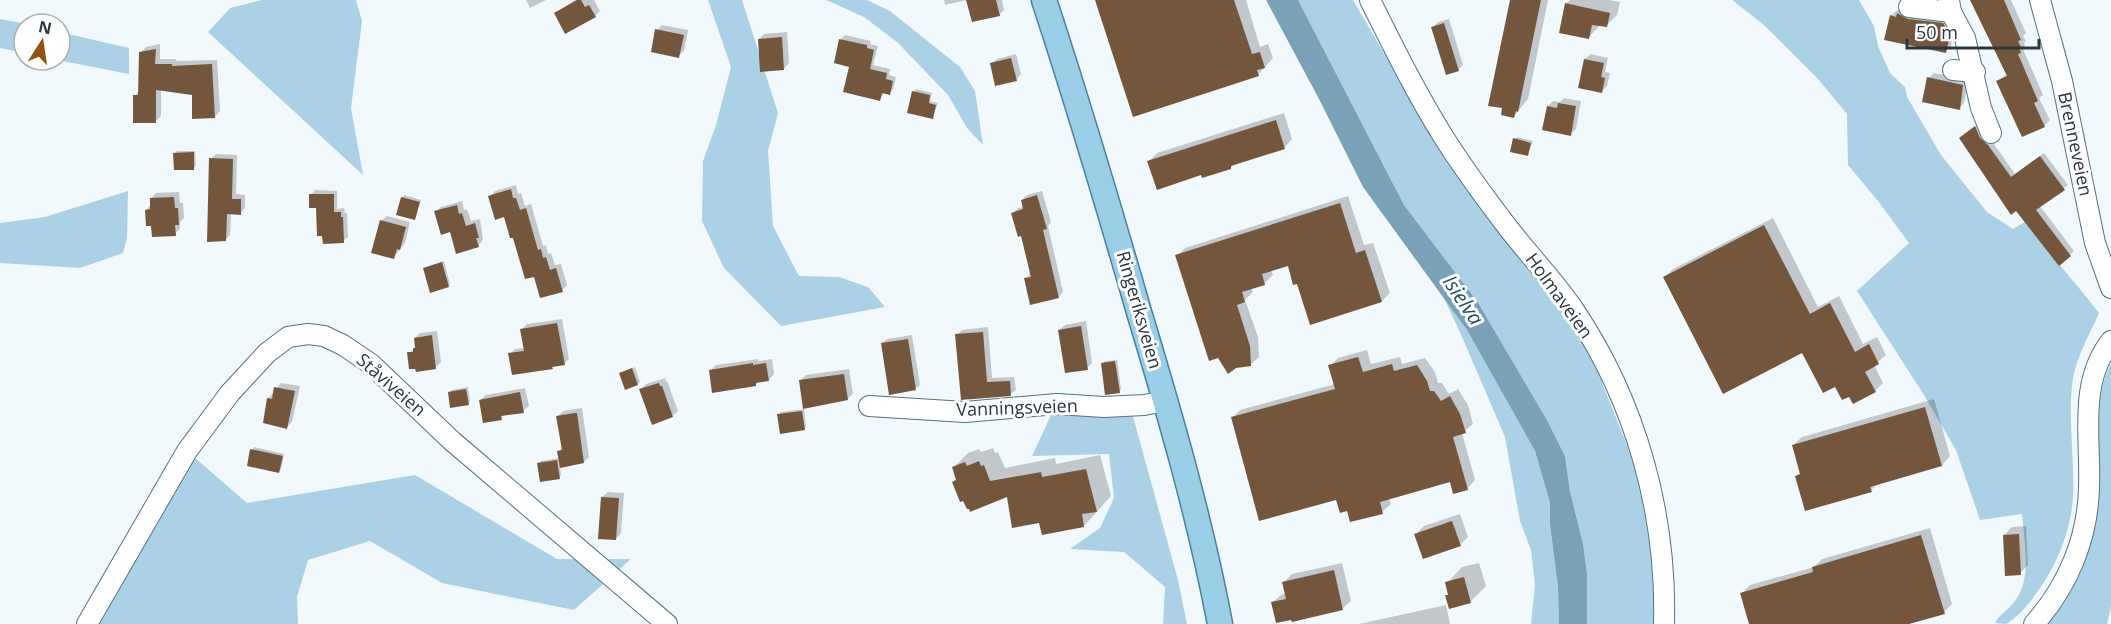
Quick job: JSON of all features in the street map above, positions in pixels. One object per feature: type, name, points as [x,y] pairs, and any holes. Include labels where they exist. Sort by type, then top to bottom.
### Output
[{"type":"main road","name":"Ringeriksveien","points":[[1044,0],[1165,401],[1204,546],[1220,624]]},
{"type":"street","name":"Holmaveien","points":[[1370,0],[1443,135],[1508,228],[1574,310],[1612,376],[1638,442],[1652,493],[1662,558],[1664,624]]},
{"type":"street","name":"Brenneveien","points":[[2040,0],[2062,81],[2096,243],[2111,288]]},
{"type":"street","points":[[1909,7],[1950,6],[1965,38],[1975,72],[1981,108],[1991,133]]},
{"type":"street","points":[[1953,70],[1975,72]]},
{"type":"street","name":"Ståviveien","points":[[87,624],[187,451],[230,393],[267,353],[288,338],[308,334],[324,336],[343,345],[371,364],[452,441],[667,624]]},
{"type":"street","points":[[2034,624],[2054,599],[2079,549],[2086,523],[2089,489],[2088,400],[2097,363],[2111,341]]},
{"type":"street","name":"Vanningsveien","points":[[869,406],[965,412],[1057,404],[1104,407],[1144,405],[1165,401]]},
{"type":"shaded area","points":[[262,0],[356,0],[362,21],[351,108],[363,175],[208,32],[230,8]]},
{"type":"shaded area","points":[[708,0],[742,0],[778,113],[768,151],[773,226],[799,276],[839,277],[868,287],[885,307],[781,326],[724,268],[702,221],[703,161],[716,125],[731,67]]},
{"type":"shaded area","points":[[826,0],[867,0],[890,11],[960,67],[975,91],[983,145],[967,128],[948,95],[897,42],[864,17]]},
{"type":"shaded area","points":[[1298,0],[1353,0],[1451,168],[1570,319],[1599,375],[1632,458],[1640,487],[1652,552],[1654,624],[1587,624],[1587,573],[1565,456],[1547,420],[1477,301],[1404,205]]},
{"type":"shaded area","points":[[1732,0],[1859,0],[1874,26],[1878,46],[1890,73],[1905,87],[1907,97],[1941,155],[1987,212],[2013,229],[2025,222],[2099,313],[2079,357],[2072,385],[2073,499],[2066,535],[2052,568],[2040,588],[2021,613],[2006,624],[1995,623],[2014,602],[2024,582],[2026,560],[2022,514],[1980,520],[1956,450],[1924,395],[1857,291],[1909,243],[1848,165],[1847,114],[1818,79],[1764,25]]},
{"type":"shaded area","points":[[0,19],[12,21],[12,50],[0,48]]},
{"type":"shaded area","points":[[72,35],[129,48],[129,74],[72,63]]},
{"type":"shaded area","points":[[128,191],[127,238],[123,253],[80,268],[0,263],[0,223],[45,217]]},
{"type":"shaded area","points":[[1443,296],[1467,330],[1535,451],[1550,503],[1559,624],[1531,624],[1535,585],[1531,550],[1520,521],[1505,437]]},
{"type":"shaded area","points":[[2111,363],[2111,606],[2107,624],[2047,624],[2064,601],[2078,576],[2092,536],[2098,496],[2099,407],[2106,374]]},
{"type":"shaded area","points":[[1052,413],[1132,413],[1178,580],[1187,624],[1163,624],[1165,587],[1124,552],[1070,549],[1100,528],[1114,498],[1109,454],[1032,456]]},
{"type":"shaded area","points":[[187,451],[247,503],[415,475],[557,559],[631,559],[574,610],[442,583],[370,541],[308,560],[297,597],[298,624],[87,624]]},
{"type":"water","name":"Isielva","points":[[1266,0],[1298,0],[1404,205],[1477,301],[1547,420],[1565,456],[1570,491],[1583,544],[1587,573],[1587,624],[1559,624],[1550,503],[1535,451],[1467,330],[1363,187]]},
{"type":"building","points":[[581,0],[585,7],[589,5],[596,17],[565,34],[554,13]]},
{"type":"building","points":[[966,0],[996,0],[1000,16],[972,22]]},
{"type":"building","points":[[1095,0],[1234,0],[1252,54],[1260,52],[1265,68],[1257,70],[1259,76],[1133,117]]},
{"type":"building","points":[[1510,0],[1541,0],[1518,112],[1516,111],[1514,118],[1501,115],[1502,108],[1488,106]]},
{"type":"building","points":[[1970,0],[2004,0],[2021,40],[2018,41],[2021,53],[2018,54],[2038,101],[2034,103],[2045,127],[2022,137],[1996,81],[2007,76]]},
{"type":"building","points":[[1565,3],[1610,13],[1607,27],[1592,25],[1589,39],[1559,33]]},
{"type":"building","points":[[1897,13],[1908,19],[1943,23],[1950,35],[1946,53],[1884,40],[1890,15],[1896,17]]},
{"type":"building","points":[[1444,23],[1459,71],[1446,75],[1431,27]]},
{"type":"building","points":[[655,29],[684,35],[679,58],[651,52]]},
{"type":"building","points":[[782,37],[784,70],[760,72],[758,39]]},
{"type":"building","points":[[839,39],[867,45],[867,48],[874,50],[870,69],[887,73],[886,79],[893,81],[890,95],[882,93],[880,101],[843,92],[849,67],[834,63]]},
{"type":"building","points":[[156,49],[155,64],[172,64],[172,66],[212,64],[215,118],[192,119],[192,95],[156,90],[156,123],[133,123],[133,95],[138,95],[139,52]]},
{"type":"building","points":[[1011,58],[1017,81],[995,86],[990,63]]},
{"type":"building","points":[[1584,59],[1604,63],[1601,77],[1605,78],[1602,93],[1578,88]]},
{"type":"building","points":[[1927,77],[1963,85],[1960,110],[1922,102]]},
{"type":"building","points":[[912,91],[930,95],[929,103],[936,105],[933,119],[907,113]]},
{"type":"building","points":[[1558,103],[1576,106],[1571,136],[1542,130],[1547,106],[1557,108]]},
{"type":"building","points":[[1276,120],[1285,149],[1231,166],[1231,169],[1202,178],[1201,175],[1157,190],[1147,161]]},
{"type":"building","points":[[1975,126],[1980,138],[1988,145],[2011,177],[2040,156],[2065,190],[2036,210],[2071,256],[2059,266],[2016,211],[2011,215],[1959,138]]},
{"type":"building","points":[[1513,138],[1531,143],[1528,156],[1510,152]]},
{"type":"building","points":[[194,152],[194,170],[174,170],[173,153]]},
{"type":"building","points":[[209,158],[233,159],[232,199],[241,199],[241,215],[227,214],[226,241],[207,242]]},
{"type":"building","points":[[511,189],[520,210],[526,208],[538,250],[541,249],[543,258],[546,257],[550,270],[556,268],[563,292],[540,298],[534,277],[525,279],[504,217],[495,220],[488,196]]},
{"type":"building","points":[[309,194],[334,194],[334,212],[341,212],[341,217],[343,217],[344,243],[323,244],[322,236],[317,236],[316,208],[309,208]]},
{"type":"building","points":[[1037,195],[1047,229],[1043,230],[1059,298],[1030,305],[1024,278],[1031,277],[1021,236],[1018,237],[1011,213],[1023,209],[1021,200]]},
{"type":"building","points":[[174,197],[175,208],[178,208],[179,225],[175,225],[176,236],[152,237],[151,226],[146,226],[145,210],[150,209],[150,198]]},
{"type":"building","points":[[401,197],[420,202],[415,220],[396,215]]},
{"type":"building","points":[[1340,203],[1356,253],[1365,250],[1382,302],[1310,325],[1297,284],[1293,285],[1288,266],[1262,274],[1265,285],[1242,292],[1245,302],[1237,305],[1250,346],[1251,366],[1236,368],[1228,374],[1218,358],[1209,361],[1175,255]]},
{"type":"building","points":[[457,205],[466,226],[475,223],[479,247],[456,254],[450,232],[441,235],[434,211]]},
{"type":"building","points":[[380,220],[406,227],[400,250],[397,249],[394,259],[371,253]]},
{"type":"building","points":[[1764,225],[1810,314],[1830,303],[1855,352],[1869,344],[1879,364],[1865,372],[1876,392],[1853,404],[1849,397],[1842,400],[1835,387],[1823,393],[1802,353],[1723,394],[1663,277]]},
{"type":"building","points":[[442,262],[449,287],[430,293],[423,268]]},
{"type":"building","points":[[557,323],[565,365],[512,375],[508,353],[524,351],[520,329]]},
{"type":"building","points":[[1081,326],[1088,370],[1065,373],[1058,330]]},
{"type":"building","points":[[983,332],[987,382],[1010,381],[1011,396],[961,400],[955,334]]},
{"type":"building","points":[[432,335],[436,369],[416,372],[415,369],[409,369],[407,352],[413,352],[415,348],[414,338]]},
{"type":"building","points":[[908,339],[916,390],[889,395],[881,343]]},
{"type":"building","points":[[1358,357],[1363,372],[1392,364],[1394,371],[1417,365],[1430,391],[1434,391],[1441,401],[1450,396],[1460,414],[1466,433],[1453,437],[1468,490],[1453,494],[1450,482],[1380,502],[1383,514],[1350,522],[1347,511],[1340,513],[1336,500],[1259,521],[1231,417],[1335,389],[1328,365]]},
{"type":"building","points":[[1115,361],[1120,393],[1105,395],[1101,363]]},
{"type":"building","points":[[753,363],[753,365],[766,363],[769,381],[756,383],[756,386],[712,393],[709,370]]},
{"type":"building","points":[[632,368],[638,385],[625,390],[619,373]]},
{"type":"building","points":[[844,374],[848,400],[803,409],[799,380]]},
{"type":"building","points":[[659,383],[673,417],[652,425],[639,389]]},
{"type":"building","points":[[274,387],[295,391],[287,429],[263,423],[267,398],[272,399]]},
{"type":"building","points":[[466,389],[469,405],[450,408],[448,392]]},
{"type":"building","points":[[520,392],[524,413],[501,416],[502,420],[483,423],[479,400]]},
{"type":"building","points":[[1925,407],[1942,466],[1870,487],[1872,492],[1805,511],[1795,476],[1800,474],[1792,445]]},
{"type":"building","points":[[802,411],[805,430],[780,434],[777,414]]},
{"type":"building","points":[[577,413],[584,463],[560,468],[557,451],[562,450],[556,416]]},
{"type":"building","points":[[250,449],[283,456],[279,473],[247,466]]},
{"type":"building","points":[[557,460],[560,479],[540,482],[537,463]]},
{"type":"building","points":[[979,461],[981,466],[984,465],[990,481],[1041,472],[1042,477],[1086,469],[1097,512],[1082,514],[1084,527],[1042,535],[1039,523],[1012,528],[1007,497],[970,512],[963,501],[960,502],[952,482],[956,480],[952,467],[965,462],[967,466]]},
{"type":"building","points":[[601,497],[619,498],[616,540],[598,539]]},
{"type":"building","points":[[1452,521],[1461,546],[1423,559],[1414,534]]},
{"type":"building","points":[[2019,534],[2021,575],[2005,576],[2003,535]]},
{"type":"building","points":[[1921,535],[1945,614],[1909,624],[1749,624],[1740,593],[1813,572],[1812,567]]},
{"type":"building","points":[[1334,570],[1343,610],[1292,622],[1291,620],[1276,623],[1271,602],[1286,599],[1282,582]]},
{"type":"building","points":[[1464,577],[1471,603],[1449,609],[1445,595],[1448,595],[1445,582]]}]
